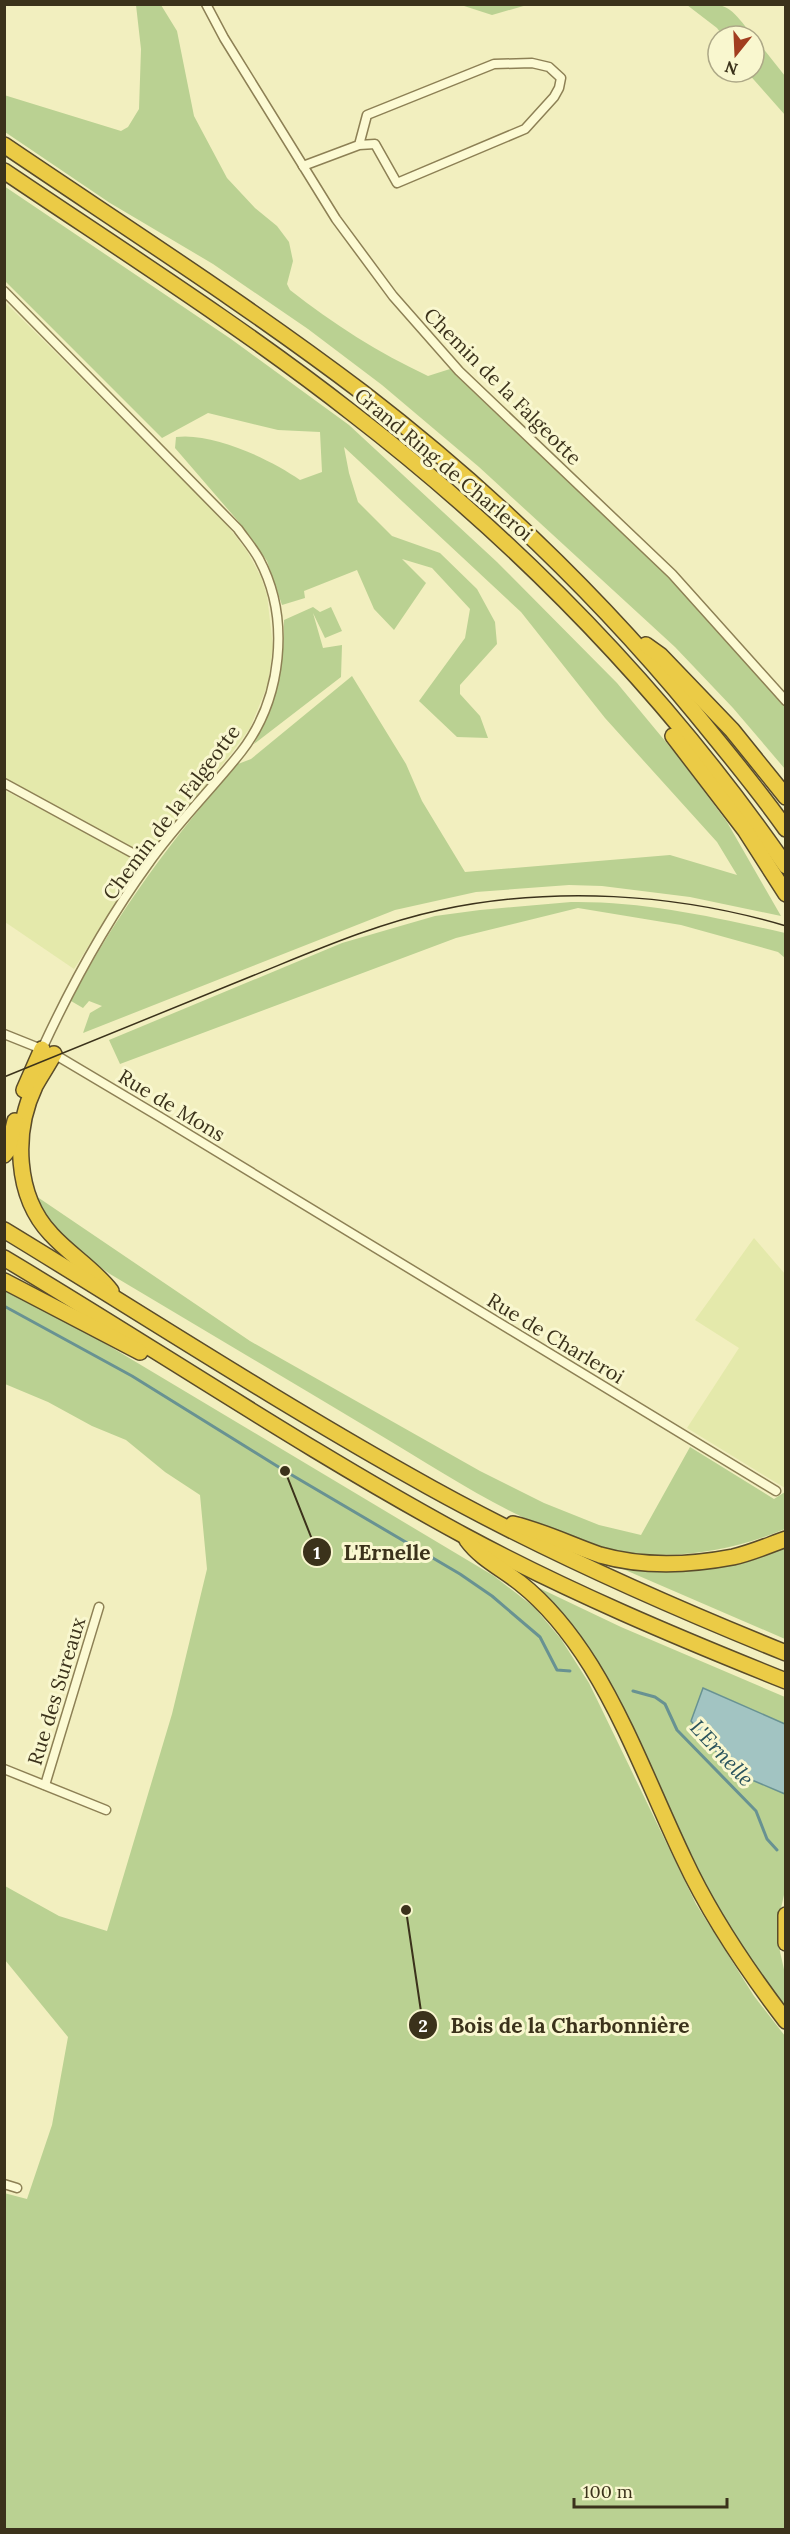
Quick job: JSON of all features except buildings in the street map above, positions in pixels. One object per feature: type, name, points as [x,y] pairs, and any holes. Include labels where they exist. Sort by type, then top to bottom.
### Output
[{"type":"highway","name":"Grand Ring de Charleroi","points":[[4,145],[212,285],[363,394],[493,501],[556,560],[615,621],[723,746],[786,829]]},
{"type":"highway","name":"Grand Ring de Charleroi","points":[[4,171],[230,324],[378,434],[481,519],[541,576],[652,694],[758,826],[786,866]]},
{"type":"highway","points":[[615,621],[660,655],[732,730],[786,797]]},
{"type":"highway","points":[[652,694],[663,722],[745,830],[786,894]]},
{"type":"highway","points":[[4,1155],[8,1150],[18,1107],[48,1052]]},
{"type":"highway","points":[[48,1052],[21,1137],[21,1162],[26,1188],[34,1209],[49,1233],[71,1254],[100,1276],[116,1298]]},
{"type":"highway","points":[[4,1230],[388,1464],[491,1519],[639,1592],[786,1653]]},
{"type":"highway","points":[[4,1258],[107,1319],[180,1368],[464,1535],[630,1616],[786,1681]]},
{"type":"highway","points":[[4,1281],[151,1358],[180,1368]]},
{"type":"highway","points":[[491,1519],[534,1529],[603,1555],[640,1562],[673,1563],[735,1556],[786,1539]]},
{"type":"highway","points":[[464,1535],[477,1553],[519,1582],[548,1608],[585,1657],[618,1713],[705,1900],[734,1949],[786,2021]]},
{"type":"highway","points":[[786,1915],[786,1943]]},
{"type":"street","name":"Chemin de la Falgeotte","points":[[206,4],[224,38],[303,166],[368,264],[438,348],[486,398],[624,526],[734,641],[786,701]]},
{"type":"street","points":[[303,166],[359,145],[375,144],[397,183],[525,129],[554,97],[560,88],[561,78],[549,67],[532,63],[494,64],[367,115],[359,145]]},
{"type":"street","name":"Chemin de la Falgeotte","points":[[4,291],[238,529],[259,560],[273,597],[278,646],[276,676],[268,704],[242,751],[149,862],[79,973],[48,1052]]},
{"type":"street","points":[[4,783],[149,862]]},
{"type":"street","name":"Rue de Mons","points":[[4,1034],[48,1052],[317,1214]]},
{"type":"street","name":"Rue de Charleroi","points":[[317,1214],[776,1491]]},
{"type":"street","name":"Rue des Sureaux","points":[[45,1785],[99,1607]]},
{"type":"street","points":[[4,1769],[106,1810]]},
{"type":"street","points":[[4,2184],[16,2188]]},
{"type":"green space","points":[[136,5],[161,5],[177,31],[194,116],[227,178],[255,208],[277,226],[289,242],[293,261],[287,284],[290,290],[357,337],[428,376],[450,369],[617,526],[703,615],[785,707],[785,769],[733,708],[675,647],[479,467],[382,385],[308,329],[213,264],[110,203],[5,132],[4,95],[121,131],[128,127],[139,109],[141,49]]},
{"type":"green space","points":[[461,5],[527,5],[492,15]]},
{"type":"green space","points":[[687,5],[726,7],[743,24],[712,24]]},
{"type":"green space","points":[[766,52],[785,76],[785,115],[758,84],[766,84]]},
{"type":"green space","points":[[4,186],[231,339],[349,425],[497,562],[617,683],[680,759],[727,822],[781,916],[690,897],[602,886],[569,885],[476,892],[395,910],[83,1033],[90,1013],[102,1006],[89,1001],[83,1008],[71,1001],[126,907],[147,877],[191,819],[238,764],[251,759],[352,676],[406,764],[422,801],[465,872],[670,855],[737,875],[717,842],[605,718],[521,612],[344,447],[358,502],[392,536],[440,553],[477,589],[495,622],[497,644],[460,685],[460,694],[480,716],[488,738],[457,737],[419,701],[465,638],[470,609],[432,568],[402,559],[426,583],[394,630],[374,609],[357,570],[304,591],[305,598],[282,605],[267,561],[238,521],[175,448],[176,437],[206,439],[223,443],[257,456],[300,480],[322,472],[320,432],[278,430],[208,413],[162,438],[5,281]]},
{"type":"green space","points":[[4,301],[223,520],[247,551],[261,577],[267,595],[273,647],[268,684],[250,728],[153,849],[142,853],[5,780]]},
{"type":"green space","points":[[313,607],[320,612],[331,607],[342,631],[325,638],[313,613],[323,648],[342,645],[341,677],[254,744],[278,684],[283,655],[284,620]]},
{"type":"green space","points":[[4,790],[125,853],[133,860],[134,874],[74,969],[5,922]]},
{"type":"green space","points":[[571,902],[652,907],[785,933],[785,958],[778,952],[681,925],[578,908],[456,938],[120,1064],[109,1040],[342,943],[435,916]]},
{"type":"green space","points":[[33,1194],[250,1341],[480,1471],[544,1503],[599,1525],[641,1535],[690,1447],[774,1499],[785,1492],[785,1529],[727,1548],[667,1555],[626,1552],[593,1545],[529,1520],[467,1488],[110,1274],[86,1257],[57,1230]]},
{"type":"green space","points":[[754,1238],[785,1274],[785,1488],[687,1428],[739,1348],[695,1320]]},
{"type":"green space","points":[[5,1291],[74,1325],[494,1576],[534,1607],[561,1639],[589,1683],[696,1904],[754,1996],[785,2036],[785,2529],[5,2529],[4,2193],[27,2199],[52,2125],[68,2037],[5,1960],[5,1886],[59,1916],[107,1931],[172,1714],[207,1569],[200,1495],[165,1472],[126,1440],[5,1384]]},
{"type":"green space","points":[[785,1546],[785,1639],[609,1563],[663,1569],[708,1569]]},
{"type":"green space","points":[[537,1587],[621,1627],[785,1697],[785,1724],[704,1688],[733,1772],[785,1794],[786,1886],[779,1917],[779,1947],[785,1974],[785,2013],[718,1912],[593,1656],[572,1625]]},
{"type":"water","points":[[703,1688],[785,1724],[785,1794],[733,1772],[691,1721]]},
{"type":"waterway","name":"L'Ernelle","points":[[4,1306],[132,1376],[285,1471],[460,1574],[492,1596],[540,1637],[557,1670],[570,1671]]},
{"type":"waterway","name":"L'Ernelle","points":[[633,1691],[655,1697],[665,1704],[677,1730],[756,1811],[767,1839],[777,1850]]},
{"type":"tram line","points":[[4,1077],[298,957],[392,923],[440,910],[483,902],[526,898],[614,897],[701,906],[786,926]]},
{"type":"place","name":"L'Ernelle","points":[[285,1471]]},
{"type":"place","name":"Bois de la Charbonnière","points":[[406,1910]]}]
